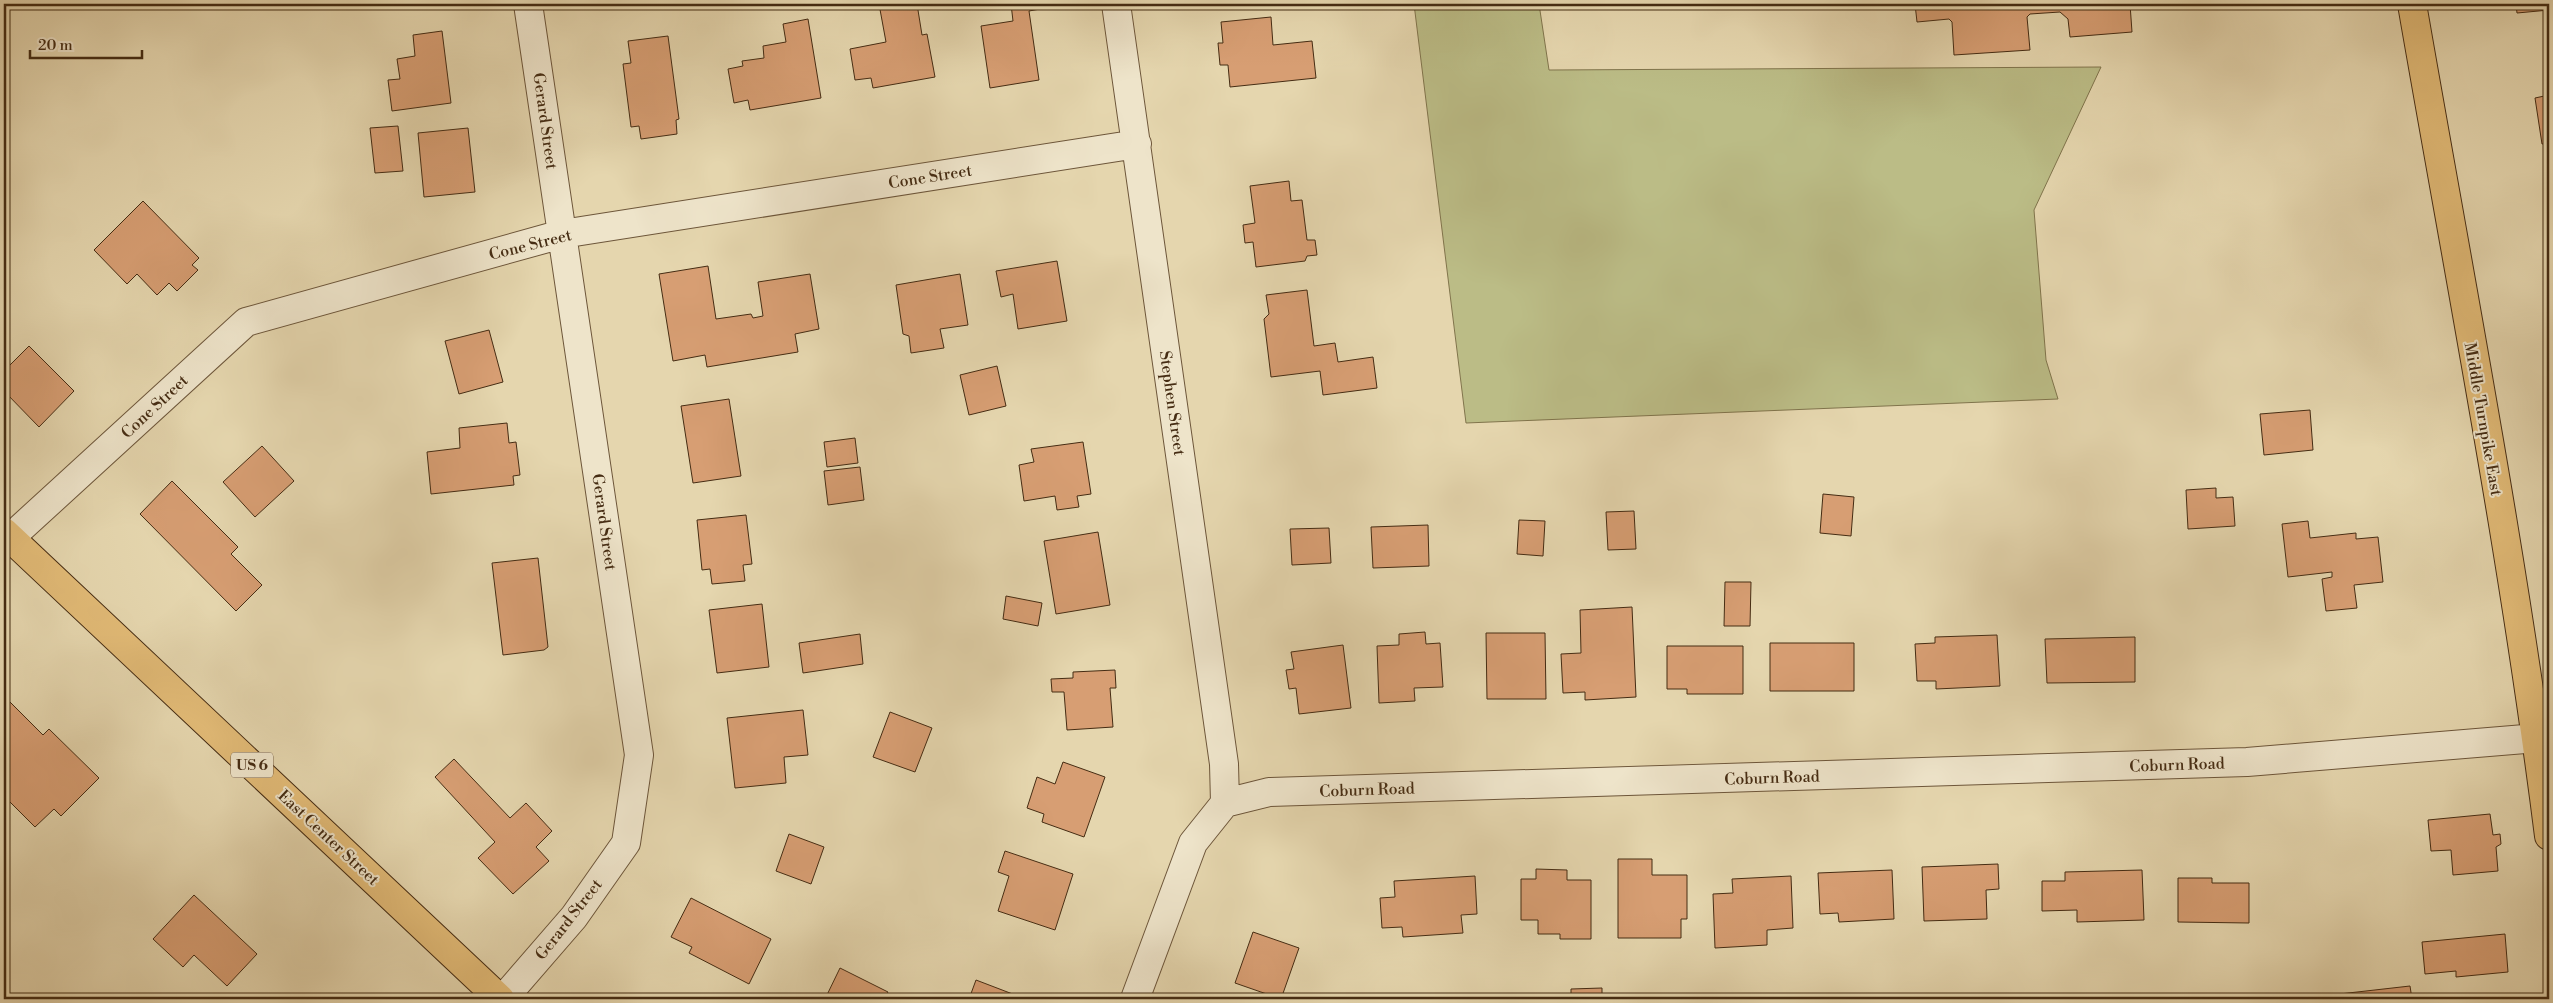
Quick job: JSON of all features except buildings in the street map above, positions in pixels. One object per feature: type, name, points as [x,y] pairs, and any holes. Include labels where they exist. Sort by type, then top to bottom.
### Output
[{"type":"main road","name":"Middle Turnpike East","points":[[2412,4],[2492,464],[2537,738],[2549,836]]},
{"type":"main road","name":"East Center Street","points":[[7,535],[501,999]]},
{"type":"street","name":"Gerard Street","points":[[501,999],[574,917],[626,843],[639,755],[528,4]]},
{"type":"street","name":"Stephen Street","points":[[1116,4],[1224,764],[1225,803]]},
{"type":"street","name":"Cone Street","points":[[7,535],[246,322],[562,234],[1137,144]]},
{"type":"street","name":"Coburn Road","points":[[1225,803],[1269,792],[2247,762],[2537,738]]},
{"type":"street","points":[[1135,999],[1193,843],[1225,803]]},
{"type":"green space","points":[[1414,4],[1539,4],[1549,70],[2101,67],[2034,210],[2046,360],[2058,399],[1466,423]]}]
